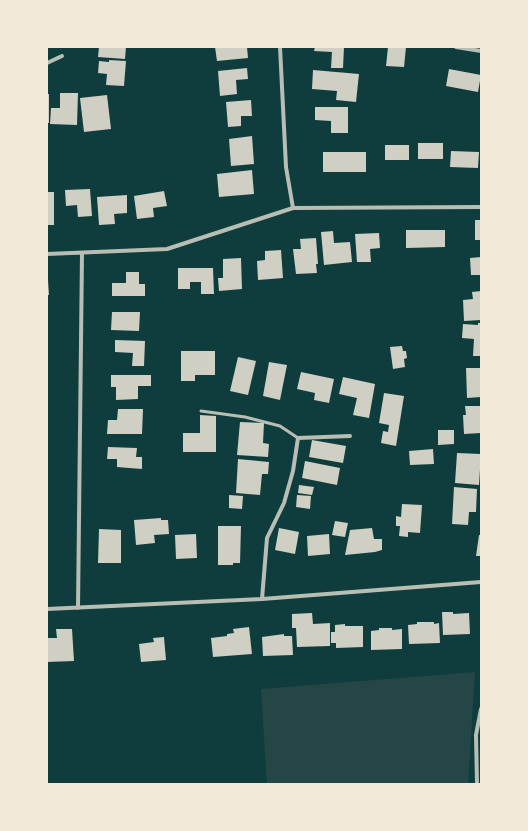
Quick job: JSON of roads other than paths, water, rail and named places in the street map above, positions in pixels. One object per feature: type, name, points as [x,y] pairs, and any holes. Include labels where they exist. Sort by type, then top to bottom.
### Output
[{"type":"street","points":[[280,47],[286,167],[293,208]]},
{"type":"street","points":[[456,47],[481,51]]},
{"type":"street","points":[[47,63],[62,56]]},
{"type":"street","points":[[47,254],[167,249],[293,208],[481,207]]},
{"type":"street","points":[[78,608],[82,253]]},
{"type":"street","points":[[262,599],[267,538],[284,503],[293,471],[298,438],[350,436]]},
{"type":"street","points":[[47,609],[262,599],[481,582]]},
{"type":"street","points":[[477,784],[476,735],[481,709]]},
{"type":"lane","points":[[201,411],[246,417],[280,426],[298,438]]}]
